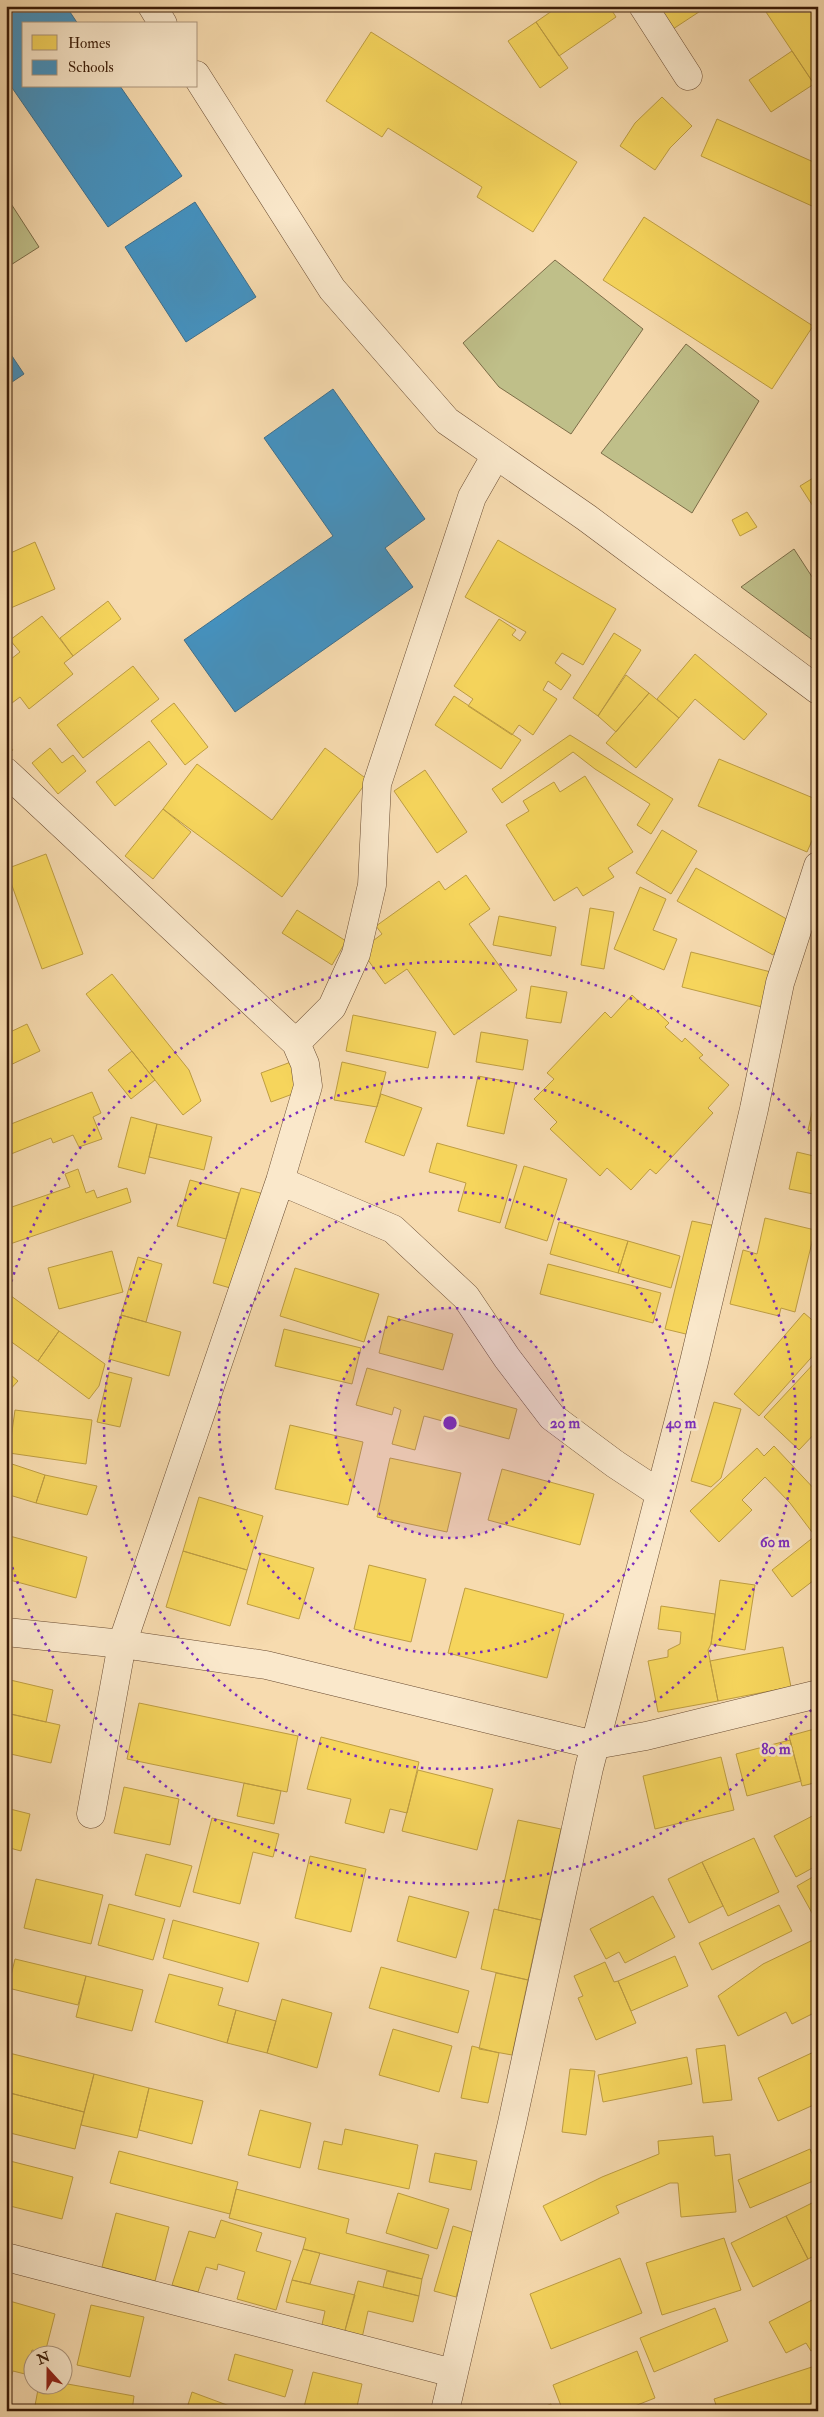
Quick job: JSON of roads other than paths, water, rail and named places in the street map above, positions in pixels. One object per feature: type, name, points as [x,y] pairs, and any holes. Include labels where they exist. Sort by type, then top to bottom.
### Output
[{"type":"street","points":[[152,6],[162,22]]},
{"type":"street","points":[[643,6],[688,76]]},
{"type":"street","points":[[198,78],[332,288],[447,421],[587,518],[818,690]]},
{"type":"street","points":[[296,1044],[332,1007],[356,954],[372,885],[377,784],[472,497],[496,455]]},
{"type":"street","points":[[6,772],[296,1044],[305,1064],[308,1086],[280,1180],[122,1644],[91,1814]]},
{"type":"street","points":[[445,2411],[512,2123],[595,1746],[696,1352],[754,1109],[780,983],[818,866]]},
{"type":"street","points":[[280,1180],[393,1228],[466,1297],[507,1358],[552,1417],[614,1464],[659,1493]]},
{"type":"street","points":[[6,1632],[122,1644],[266,1665],[595,1746],[646,1736],[818,1694]]},
{"type":"street","points":[[6,2257],[453,2373]]}]
